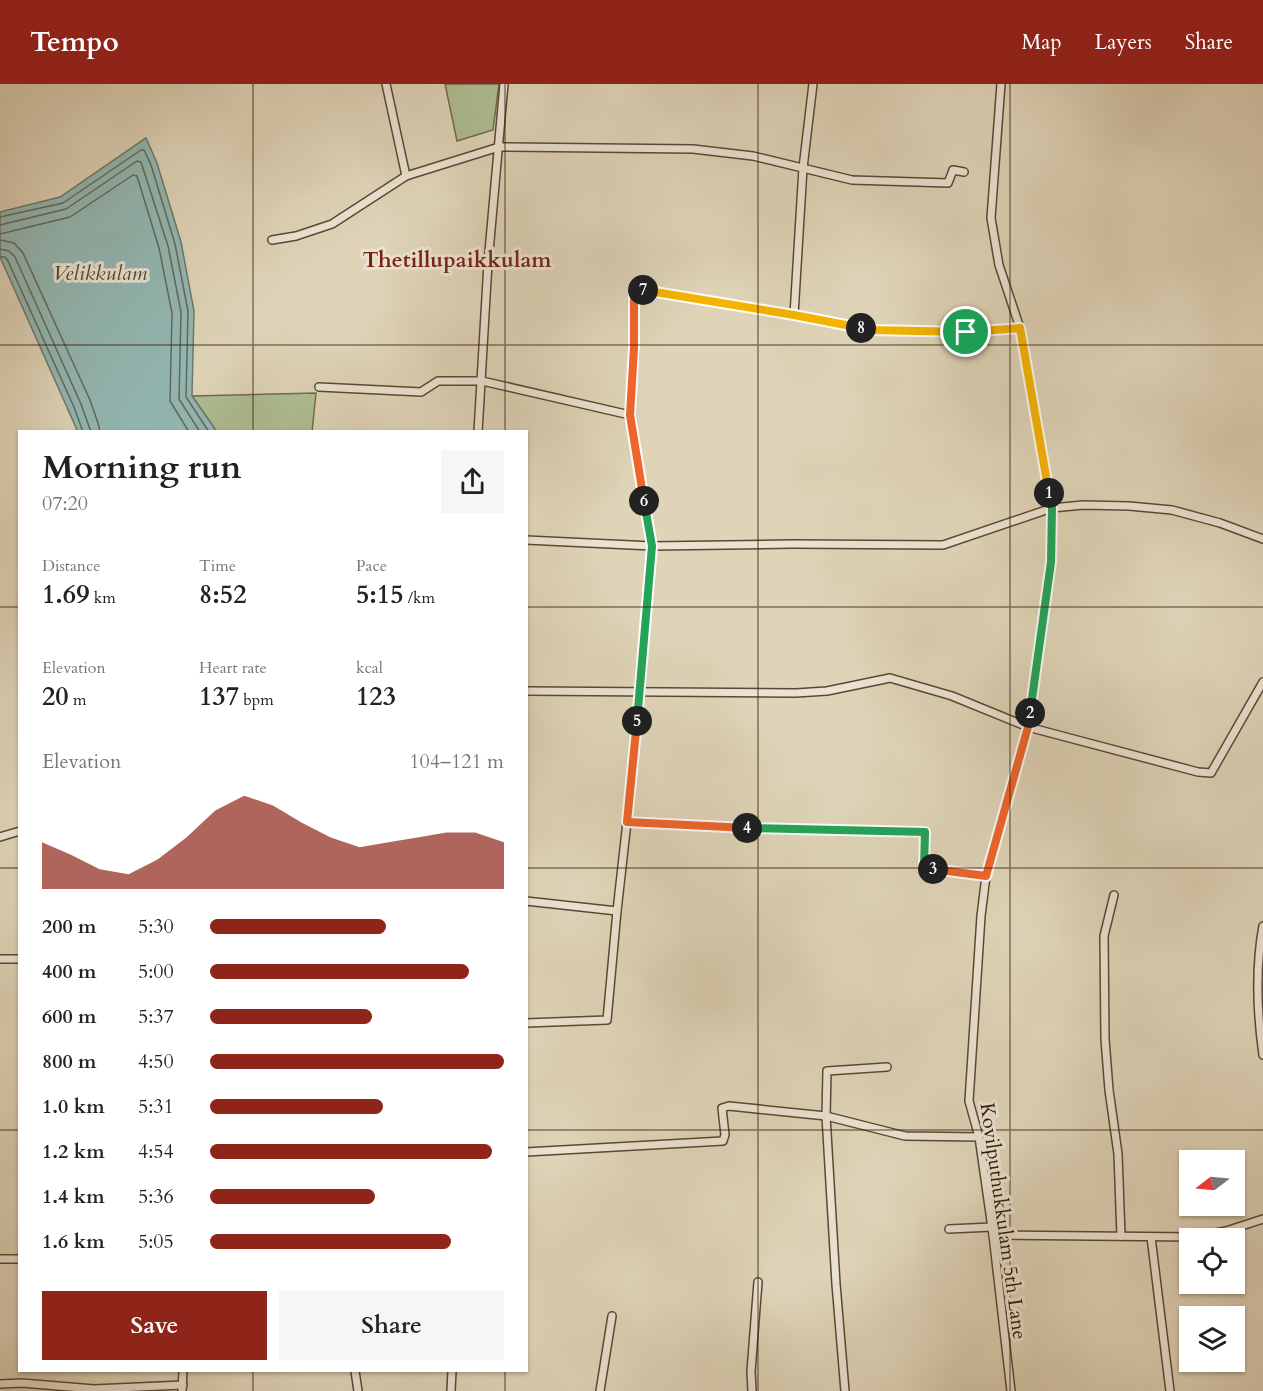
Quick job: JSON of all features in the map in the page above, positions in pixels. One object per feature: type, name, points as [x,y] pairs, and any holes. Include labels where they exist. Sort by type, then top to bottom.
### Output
[{"type":"street","points":[[386,84],[406,176]]},
{"type":"street","points":[[478,430],[488,263],[504,84]]},
{"type":"street","points":[[794,315],[803,168],[813,84]]},
{"type":"street","name":"Kovilputhukkulam 5th Lane","points":[[1001,84],[991,218],[999,265],[1020,328],[1052,508],[1051,562],[1028,727],[986,876],[969,1101],[979,1137],[993,1231],[1011,1391]]},
{"type":"street","points":[[272,240],[296,236],[332,224],[406,176],[499,147],[693,149],[753,156],[852,180],[948,183],[953,170],[964,172]]},
{"type":"street","points":[[528,1023],[607,1020],[652,546],[630,415],[634,348],[634,288],[871,330],[966,332],[1020,328]]},
{"type":"street","points":[[319,387],[421,392],[438,381],[482,381],[630,415]]},
{"type":"street","points":[[528,540],[652,546],[943,545],[1052,508],[1083,505],[1172,510],[1263,538]]},
{"type":"street","points":[[528,691],[796,693],[827,691],[890,678],[952,696],[1028,727],[1198,772],[1211,772],[1263,682]]},
{"type":"street","points":[[627,822],[735,828],[925,832],[924,868],[986,876]]},
{"type":"street","points":[[0,837],[18,832]]},
{"type":"street","points":[[1114,895],[1104,936],[1104,1028],[1109,1090],[1118,1154],[1121,1236]]},
{"type":"street","points":[[528,901],[618,911]]},
{"type":"street","points":[[1263,926],[1258,951],[1261,971],[1258,1017],[1263,1055]]},
{"type":"street","points":[[0,959],[18,959]]},
{"type":"street","points":[[845,1391],[826,1116],[827,1071],[887,1067]]},
{"type":"street","points":[[528,1152],[723,1141],[726,1135],[722,1108],[729,1106],[826,1116],[905,1136],[979,1137]]},
{"type":"street","points":[[949,1229],[1194,1237],[1226,1232],[1263,1219]]},
{"type":"street","points":[[1151,1237],[1170,1391]]},
{"type":"street","points":[[0,1259],[18,1259]]},
{"type":"street","points":[[752,1391],[751,1371],[758,1282]]},
{"type":"street","points":[[600,1391],[612,1316]]},
{"type":"street","points":[[0,1384],[22,1383],[94,1389],[182,1388],[183,1372]]},
{"type":"street","points":[[356,1372],[358,1391]]},
{"type":"street","points":[[451,1391],[452,1372]]},
{"type":"green space","points":[[445,84],[499,84],[493,130],[457,141]]},
{"type":"green space","points":[[316,393],[312,430],[216,430],[192,396]]},
{"type":"water","name":"Velikkulam","points":[[146,138],[157,163],[181,242],[194,311],[192,396],[216,430],[77,430],[0,257],[0,212],[60,197]]},
{"type":"district","name":"Thetillupaikkulam","points":[[457,259]]},
{"type":"route","points":[[634,288],[871,330],[966,332],[1020,328],[1052,508],[1051,562],[1028,727],[986,876],[924,868],[925,832],[735,828],[627,822],[652,546],[630,415],[634,348],[634,288]]}]
